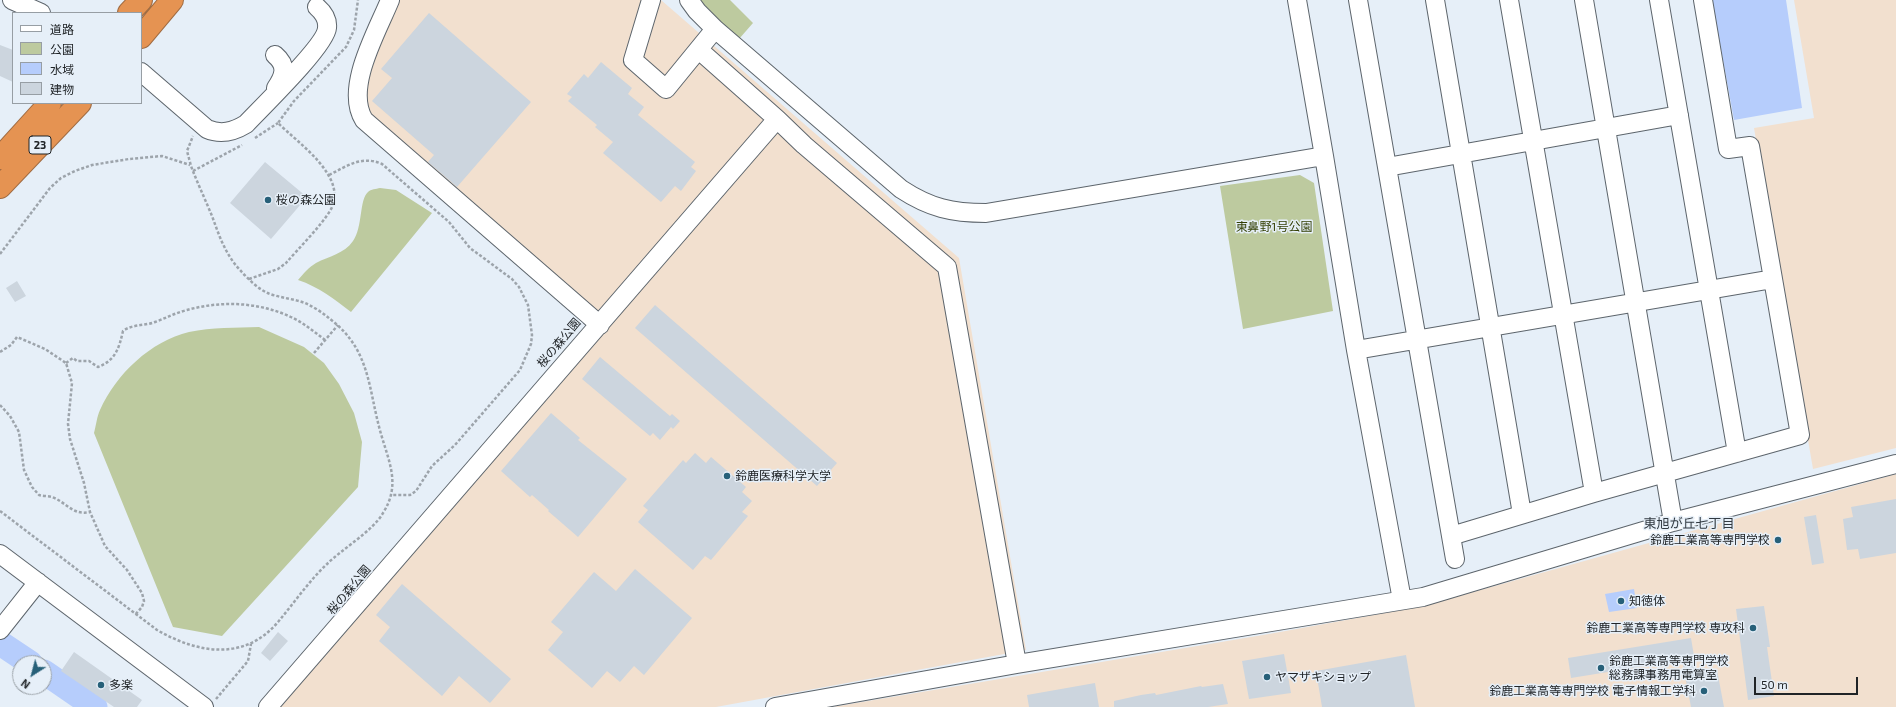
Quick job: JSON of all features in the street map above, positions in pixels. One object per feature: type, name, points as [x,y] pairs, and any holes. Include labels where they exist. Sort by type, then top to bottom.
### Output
[{"type":"highway","points":[[130,12],[141,0]]},
{"type":"highway","points":[[142,36],[172,0]]},
{"type":"highway","name":"23","points":[[0,158],[49,104]]},
{"type":"highway","name":"23","points":[[0,187],[79,104]]},
{"type":"street","points":[[12,0],[39,12]]},
{"type":"street","points":[[390,0],[361,73],[358,88],[360,112],[364,120],[600,325]]},
{"type":"street","points":[[651,0],[633,60],[666,89],[715,29]]},
{"type":"street","points":[[689,0],[697,11],[715,29],[901,189],[927,204],[948,210],[986,213],[1324,156]]},
{"type":"street","points":[[1297,0],[1356,350],[1402,600]]},
{"type":"street","points":[[1358,0],[1454,559]]},
{"type":"street","points":[[1434,0],[1522,514]]},
{"type":"street","points":[[1509,0],[1594,493]]},
{"type":"street","points":[[1584,0],[1673,522]]},
{"type":"street","points":[[1660,0],[1737,453]]},
{"type":"street","points":[[1451,536],[1594,493],[1800,435],[1750,146],[1728,149],[1703,0]]},
{"type":"street","points":[[142,73],[206,129],[216,132],[227,132],[246,124],[303,63],[326,35],[327,21],[324,13],[317,7]]},
{"type":"street","points":[[699,50],[804,145],[942,262],[948,271],[1017,664]]},
{"type":"street","points":[[266,102],[283,76],[283,63],[275,55]]},
{"type":"street","points":[[1387,167],[1679,115]]},
{"type":"street","points":[[268,707],[777,119]]},
{"type":"street","points":[[1356,350],[1563,316],[1773,279]]},
{"type":"street","points":[[775,707],[1017,664],[1402,600],[1460,587],[1673,522],[1896,464]]},
{"type":"street","points":[[0,554],[208,705]]},
{"type":"street","points":[[0,630],[38,582]]},
{"type":"path","points":[[193,171],[262,135],[278,123],[294,102],[346,47],[354,30],[358,0]]},
{"type":"path","points":[[249,279],[278,269],[286,263],[330,211],[335,196],[334,186],[329,175],[278,123]]},
{"type":"path","points":[[0,511],[135,615],[157,630],[185,644],[213,650],[236,649],[252,644],[275,625],[326,564],[383,515],[391,495],[393,474],[390,458],[377,419],[368,374],[362,357],[351,338],[338,325],[306,304],[268,294],[249,279],[229,257],[191,166],[187,151],[194,134]]},
{"type":"path","points":[[0,254],[50,188],[75,171],[92,165],[162,156],[191,166]]},
{"type":"path","points":[[329,175],[360,160],[374,160],[382,164],[449,222],[470,248],[512,279],[525,298],[530,313],[532,329],[531,344],[520,370],[455,445],[432,466],[416,491],[410,494],[391,495]]},
{"type":"path","points":[[66,363],[73,358],[77,361],[89,361],[98,367],[105,364],[120,347],[123,331],[128,327],[152,324],[188,309],[219,304],[234,303],[272,310],[297,320],[325,340]]},
{"type":"path","points":[[314,353],[338,325]]},
{"type":"path","points":[[0,352],[11,345],[17,337],[45,349],[66,363],[72,383],[68,424],[70,439],[84,483],[90,512],[105,546],[127,570],[142,593],[144,601],[142,607],[135,615]]},
{"type":"path","points":[[0,405],[10,416],[19,432],[24,470],[35,491],[39,495],[52,497],[68,508],[83,514],[90,512]]},
{"type":"path","points":[[208,705],[248,661],[252,644]]},
{"type":"shaded area","name":"鈴鹿医療科学大学","points":[[383,0],[661,0],[959,258],[1026,650],[716,707],[259,707],[327,630],[589,322],[354,118]]},
{"type":"shaded area","points":[[1794,0],[1896,0],[1896,448],[1813,469],[1754,128],[1814,118]]},
{"type":"shaded area","name":"鈴鹿工業高等専門学校","points":[[1896,474],[1896,707],[832,707],[1269,634],[1423,606]]},
{"type":"green space","points":[[698,0],[730,0],[753,23],[739,39],[715,18]]},
{"type":"green space","name":"東鼻野1号公園","points":[[1300,175],[1314,183],[1333,311],[1243,329],[1220,186]]},
{"type":"green space","points":[[380,188],[396,190],[432,213],[351,312],[320,290],[298,280],[313,265],[341,252],[353,241],[358,229],[365,196],[371,190]]},
{"type":"green space","points":[[259,327],[304,347],[324,363],[339,384],[354,413],[362,442],[358,487],[222,636],[173,627],[94,433],[98,415],[115,384],[125,372],[148,351],[161,343],[175,336],[198,330]]},
{"type":"water","points":[[1712,0],[1786,0],[1802,108],[1734,120]]},
{"type":"water","points":[[1634,589],[1637,608],[1609,612],[1605,594]]},
{"type":"building","points":[[429,13],[531,102],[457,187],[428,162],[434,155],[372,101],[392,78],[381,69]]},
{"type":"building","points":[[0,45],[12,50],[12,82],[0,76]]},
{"type":"building","points":[[601,62],[632,88],[628,94],[644,107],[638,115],[695,162],[691,167],[696,171],[681,191],[675,186],[661,202],[603,153],[613,142],[595,127],[597,125],[568,101],[572,97],[567,94],[584,74],[588,78]]},
{"type":"building","name":"桜の森公園","points":[[265,162],[307,197],[271,239],[230,203]]},
{"type":"building","points":[[17,281],[26,296],[15,302],[6,288]]},
{"type":"building","points":[[655,305],[837,463],[817,486],[635,328]]},
{"type":"building","points":[[600,357],[670,416],[672,414],[680,421],[673,429],[671,427],[660,440],[653,433],[650,436],[582,379]]},
{"type":"building","points":[[551,413],[580,438],[578,440],[627,479],[578,537],[532,495],[530,497],[501,471]]},
{"type":"building","points":[[695,453],[706,463],[711,457],[746,487],[742,492],[752,501],[742,512],[748,516],[711,560],[705,556],[693,570],[638,522],[648,510],[643,506],[683,460],[686,463]]},
{"type":"building","points":[[1896,499],[1896,553],[1860,559],[1858,549],[1847,550],[1843,519],[1853,517],[1851,507]]},
{"type":"building","points":[[1816,515],[1824,563],[1812,565],[1804,517]]},
{"type":"building","points":[[635,569],[692,618],[644,675],[634,666],[620,682],[607,671],[592,688],[548,650],[563,632],[551,622],[594,572],[616,591]]},
{"type":"building","points":[[402,584],[511,679],[490,703],[459,676],[442,696],[379,641],[390,627],[376,615]]},
{"type":"building","points":[[1764,606],[1770,647],[1767,647],[1774,696],[1748,700],[1736,609]]},
{"type":"building","points":[[278,632],[288,641],[270,661],[261,653]]},
{"type":"building","name":"鈴鹿工業高等専門学校 総務課事務用電算室","points":[[1691,638],[1697,674],[1717,670],[1724,707],[1691,707],[1682,660],[1571,678],[1568,658]]},
{"type":"building","name":"多楽","points":[[74,652],[142,700],[137,707],[114,707],[61,671]]},
{"type":"building","name":"ヤマザキショップ","points":[[1284,654],[1291,693],[1249,699],[1242,661]]},
{"type":"building","points":[[1406,655],[1415,707],[1322,707],[1316,671]]},
{"type":"building","points":[[1095,683],[1099,707],[1029,707],[1027,695]]},
{"type":"building","points":[[1223,684],[1228,704],[1208,707],[1114,707],[1114,701],[1141,695],[1155,693],[1156,695],[1201,686]]},
{"type":"waterway","points":[[0,643],[18,655]]},
{"type":"waterway","points":[[52,677],[95,707]]},
{"type":"place","name":"桜の森公園","points":[[268,200]]},
{"type":"place","name":"鈴鹿医療科学大学","points":[[727,476]]},
{"type":"place","name":"鈴鹿工業高等専門学校","points":[[1778,540]]},
{"type":"place","name":"知徳体","points":[[1621,601]]},
{"type":"place","name":"鈴鹿工業高等専門学校 専攻科","points":[[1753,628]]},
{"type":"place","name":"鈴鹿工業高等専門学校 総務課事務用電算室","points":[[1601,668]]},
{"type":"place","name":"ヤマザキショップ","points":[[1267,677]]},
{"type":"place","name":"多楽","points":[[101,685]]},
{"type":"place","name":"鈴鹿工業高等専門学校 電子情報工学科","points":[[1704,691]]},
{"type":"district","name":"東旭が丘七丁目","points":[[1689,524]]}]
